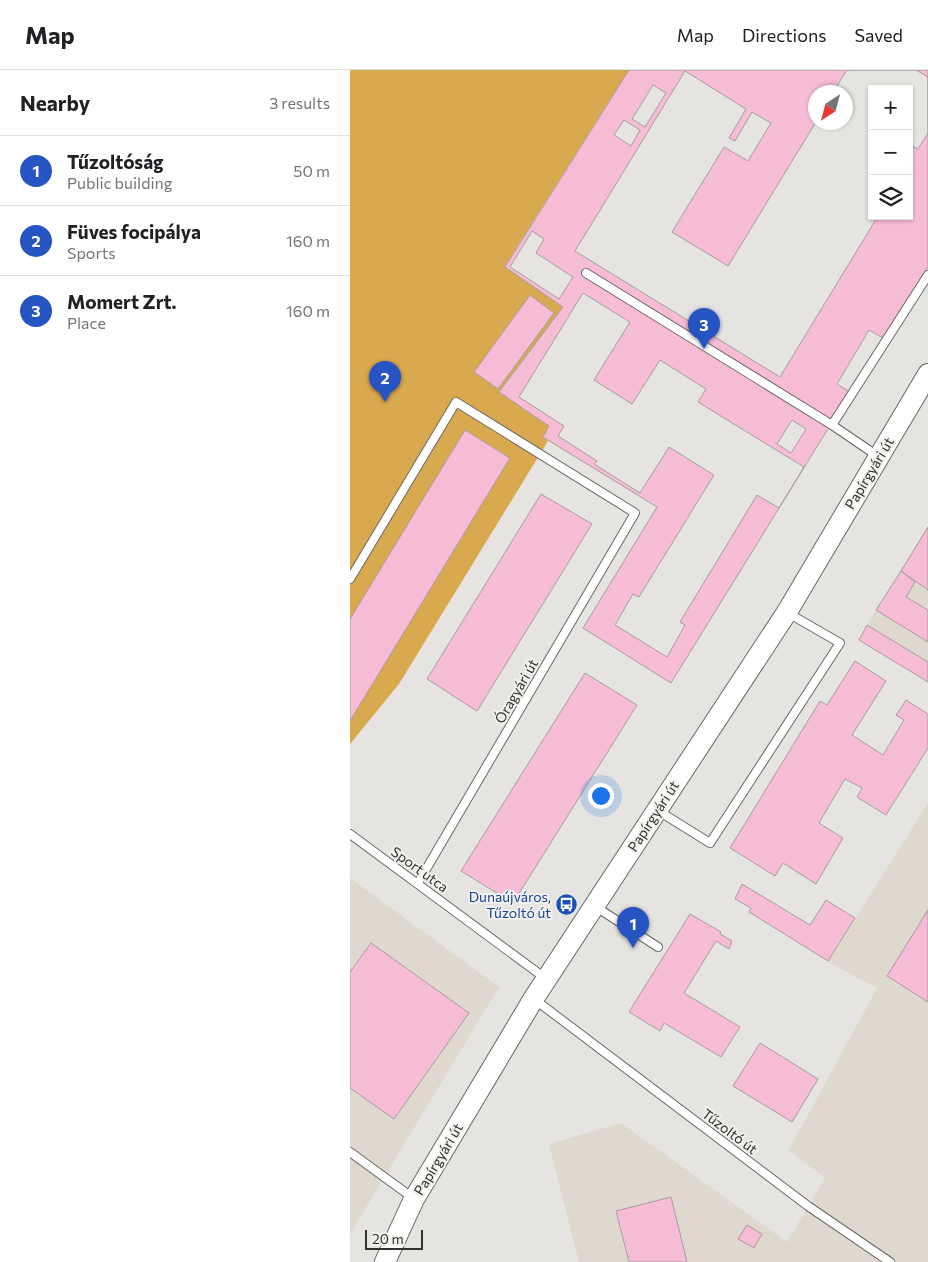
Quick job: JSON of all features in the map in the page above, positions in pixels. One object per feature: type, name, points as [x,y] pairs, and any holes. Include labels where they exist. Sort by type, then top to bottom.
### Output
[{"type":"street","name":"Papírgyári út","points":[[385,1262],[414,1200],[534,998],[787,612],[928,374]]},
{"type":"lane","points":[[586,273],[879,456]]},
{"type":"lane","points":[[832,425],[928,275]]},
{"type":"lane","name":"Óragyári út","points":[[350,579],[456,402],[635,513],[418,882]]},
{"type":"lane","points":[[657,810],[710,843],[721,827],[840,643],[787,612]]},
{"type":"lane","name":"Sport utca","points":[[350,834],[418,882],[546,979]]},
{"type":"lane","points":[[594,906],[658,947]]},
{"type":"lane","name":"Tűzoltó út","points":[[534,998],[808,1206],[890,1262]]},
{"type":"lane","points":[[350,1152],[414,1200]]},
{"type":"shaded area","points":[[350,70],[629,70],[505,266],[563,307],[499,392],[549,426],[543,437],[548,441],[399,684],[350,744]]},
{"type":"shaded area","points":[[928,526],[928,662],[867,625]]},
{"type":"shaded area","points":[[928,803],[928,1262],[579,1262],[549,1144],[621,1123],[787,1242],[825,1178],[789,1150],[877,988],[828,962]]},
{"type":"shaded area","points":[[350,878],[499,987],[350,1234]]},
{"type":"building","points":[[629,70],[928,70],[928,267],[671,683],[583,628],[657,507],[543,437],[549,426],[499,392],[563,307],[505,267]]},
{"type":"building","points":[[847,70],[916,70],[928,77],[928,133],[918,149],[913,146],[913,85],[868,85],[868,220],[876,220],[780,377],[575,251],[685,71],[746,109],[729,138],[735,141],[752,112],[771,123],[748,161],[724,147],[672,232],[728,266],[811,130],[853,130],[853,85],[837,85]]},
{"type":"building","points":[[653,85],[666,93],[645,127],[632,119]]},
{"type":"building","points":[[624,120],[640,130],[631,146],[614,135]]},
{"type":"building","points":[[532,231],[544,239],[536,253],[573,277],[559,299],[510,267]]},
{"type":"building","points":[[583,293],[630,322],[594,380],[632,404],[660,360],[706,389],[698,402],[804,467],[779,508],[757,495],[680,622],[685,625],[667,657],[615,625],[633,594],[639,597],[714,475],[669,447],[640,493],[594,464],[597,461],[558,436],[564,426],[519,397]]},
{"type":"building","points":[[530,295],[554,313],[498,389],[474,372]]},
{"type":"building","points":[[869,330],[883,338],[850,392],[837,384]]},
{"type":"building","points":[[792,420],[806,429],[791,453],[777,444]]},
{"type":"building","points":[[465,430],[510,458],[350,721],[350,619]]},
{"type":"building","points":[[541,494],[592,524],[477,711],[427,679]]},
{"type":"building","points":[[928,527],[928,590],[901,571]]},
{"type":"building","points":[[901,571],[915,582],[906,597],[928,610],[928,642],[876,610]]},
{"type":"building","points":[[867,625],[928,662],[928,682],[859,640]]},
{"type":"building","points":[[855,661],[886,681],[852,735],[883,755],[904,720],[896,715],[906,700],[928,714],[928,748],[886,815],[857,797],[862,788],[845,779],[819,823],[843,838],[816,884],[783,863],[775,876],[730,848],[820,701],[827,705]]},
{"type":"building","points":[[585,673],[637,705],[513,903],[461,871]]},
{"type":"building","points":[[742,884],[810,925],[826,900],[855,918],[828,961],[749,912],[751,908],[735,899]]},
{"type":"building","points":[[928,910],[928,1002],[887,976]]},
{"type":"building","points":[[690,914],[721,932],[720,934],[732,941],[729,949],[716,941],[684,993],[740,1027],[721,1057],[664,1023],[660,1031],[629,1012]]},
{"type":"building","points":[[371,943],[469,1013],[394,1119],[350,1088],[350,972]]},
{"type":"building","points":[[760,1043],[818,1079],[792,1122],[733,1086]]},
{"type":"building","points":[[671,1197],[687,1262],[629,1262],[616,1211]]},
{"type":"building","points":[[747,1225],[762,1234],[754,1248],[738,1239]]},
{"type":"place","name":"Momert Zrt.","points":[[704,349]]},
{"type":"place","name":"Füves focipálya","points":[[385,402]]},
{"type":"place","name":"Dunaújváros, Tűzoltó út","points":[[567,904]]},
{"type":"place","name":"Tűzoltóság","points":[[633,948]]}]
